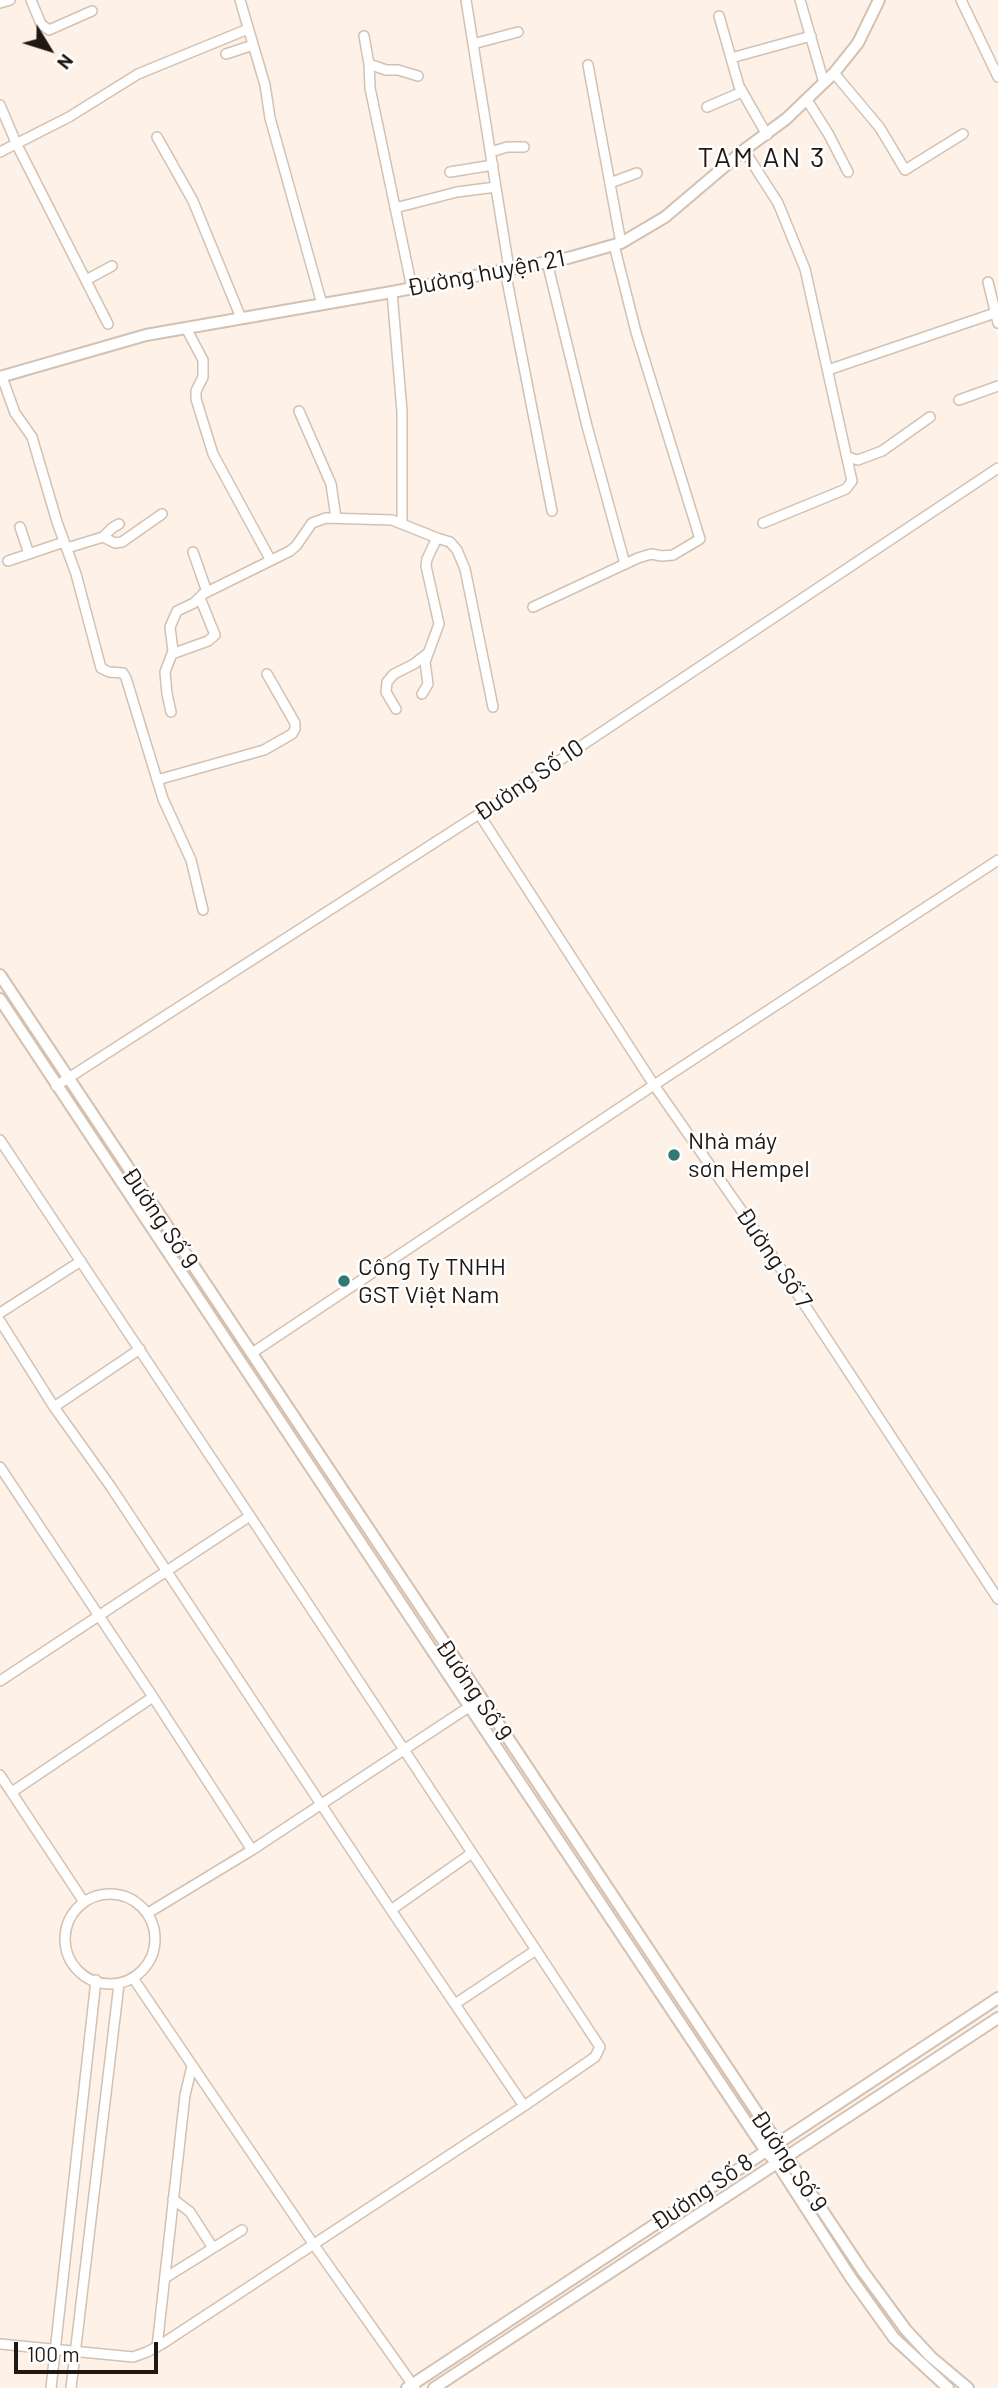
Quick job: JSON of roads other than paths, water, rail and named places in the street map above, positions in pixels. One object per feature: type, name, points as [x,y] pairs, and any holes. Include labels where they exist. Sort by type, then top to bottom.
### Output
[{"type":"street","points":[[0,3],[9,0]]},
{"type":"street","points":[[31,0],[41,24],[49,30],[92,11]]},
{"type":"street","points":[[240,0],[322,303]]},
{"type":"street","points":[[466,0],[507,269],[552,512]]},
{"type":"street","points":[[800,0],[824,83]]},
{"type":"street","name":"Đường huyện 21","points":[[1,377],[146,335],[392,292],[547,262],[618,244],[665,217],[807,100],[834,73],[858,43],[880,0]]},
{"type":"street","points":[[961,0],[998,77]]},
{"type":"street","points":[[719,16],[742,92],[767,135]]},
{"type":"street","points":[[0,152],[69,117],[138,74],[248,29]]},
{"type":"street","points":[[473,44],[518,32]]},
{"type":"street","points":[[364,36],[370,88],[412,288]]},
{"type":"street","points":[[731,58],[811,36]]},
{"type":"street","points":[[226,54],[253,45]]},
{"type":"street","points":[[369,64],[418,76]]},
{"type":"street","points":[[533,607],[651,554],[673,555],[698,542],[701,536],[636,332],[618,244],[610,183],[588,65]]},
{"type":"street","points":[[834,73],[880,128],[905,170],[963,134]]},
{"type":"street","points":[[707,107],[742,92]]},
{"type":"street","points":[[807,100],[848,172]]},
{"type":"street","points":[[0,105],[17,145],[108,324]]},
{"type":"street","points":[[158,137],[193,201],[241,318]]},
{"type":"street","points":[[491,152],[507,147],[524,147]]},
{"type":"street","points":[[744,150],[778,203],[805,269],[852,481],[851,486],[763,523]]},
{"type":"street","points":[[450,172],[493,165]]},
{"type":"street","points":[[610,183],[637,173]]},
{"type":"street","points":[[395,208],[457,192],[496,187]]},
{"type":"street","points":[[547,262],[587,426],[625,564]]},
{"type":"street","points":[[86,280],[112,266]]},
{"type":"street","points":[[828,370],[996,318],[989,282]]},
{"type":"street","points":[[392,292],[402,411],[402,523]]},
{"type":"street","points":[[186,328],[203,360],[203,377],[195,399],[213,454],[270,559]]},
{"type":"street","points":[[1,377],[15,413],[32,437],[76,573],[101,668],[109,672],[123,673],[126,678],[157,780],[191,860],[203,909]]},
{"type":"street","points":[[959,400],[998,386]]},
{"type":"street","points":[[299,411],[331,484],[336,517]]},
{"type":"street","points":[[847,457],[858,460],[882,451],[930,417]]},
{"type":"street","name":"Đường Số 10","points":[[56,1086],[479,814],[998,468]]},
{"type":"street","points":[[103,537],[115,543],[121,542],[162,514]]},
{"type":"street","points":[[172,712],[165,681],[166,665],[172,654],[170,627],[177,611],[296,546],[312,523],[319,519],[336,517],[402,523],[450,542],[457,550],[465,569],[493,707]]},
{"type":"street","points":[[8,561],[103,537],[119,524]]},
{"type":"street","points":[[20,527],[29,554]]},
{"type":"street","points":[[422,694],[428,684],[425,667],[428,653],[439,624],[428,578],[427,559],[437,537]]},
{"type":"street","points":[[172,654],[208,641],[215,635],[193,552]]},
{"type":"street","points":[[396,709],[386,692],[387,682],[394,674],[428,653]]},
{"type":"street","points":[[157,780],[264,750],[292,734],[295,723],[267,674]]},
{"type":"street","name":"Đường Số 7","points":[[479,814],[654,1085],[760,1237],[998,1599]]},
{"type":"street","points":[[252,1353],[998,860]]},
{"type":"street","name":"Đường Số 9","points":[[0,975],[862,2270],[906,2330],[931,2357],[968,2388]]},
{"type":"street","name":"Đường Số 9","points":[[0,999],[851,2278],[894,2338],[948,2388]]},
{"type":"street","points":[[0,1140],[600,2046],[600,2052],[595,2057],[524,2106],[157,2347],[133,2357],[0,2344]]},
{"type":"street","points":[[0,1313],[81,1261]]},
{"type":"street","points":[[0,1321],[54,1407],[111,1487],[524,2106]]},
{"type":"street","points":[[54,1407],[139,1349]]},
{"type":"street","points":[[1,1471],[99,1615],[251,1850]]},
{"type":"street","points":[[0,1681],[250,1516]]},
{"type":"street","points":[[12,1792],[153,1697]]},
{"type":"street","points":[[148,1913],[251,1850],[481,1699]]},
{"type":"street","points":[[0,1775],[84,1902]]},
{"type":"street","points":[[391,1910],[472,1853]]},
{"type":"street","points":[[99,1895],[123,1895],[137,1902],[148,1913],[156,1936],[153,1953],[145,1967],[133,1978],[119,1984],[100,1983],[86,1977],[74,1966],[65,1944],[69,1920],[84,1902],[99,1895]]},
{"type":"street","points":[[455,2004],[536,1950]]},
{"type":"street","points":[[133,1978],[411,2387]]},
{"type":"street","points":[[51,2388],[96,1980]]},
{"type":"street","points":[[71,2388],[119,1984]]},
{"type":"street","name":"Đường Số 8","points":[[411,2387],[998,1998]]},
{"type":"street","name":"Đường Số 8","points":[[434,2388],[998,2018]]},
{"type":"street","points":[[157,2347],[185,2095],[192,2066]]},
{"type":"street","points":[[173,2199],[190,2212],[213,2248]]},
{"type":"street","points":[[165,2278],[243,2230]]},
{"type":"place","name":"Nhà máy sơn Hempel","points":[[674,1155]]},
{"type":"place","name":"Công Ty TNHH GST Việt Nam","points":[[344,1281]]},
{"type":"district","name":"TAM AN 3","points":[[762,158]]}]
